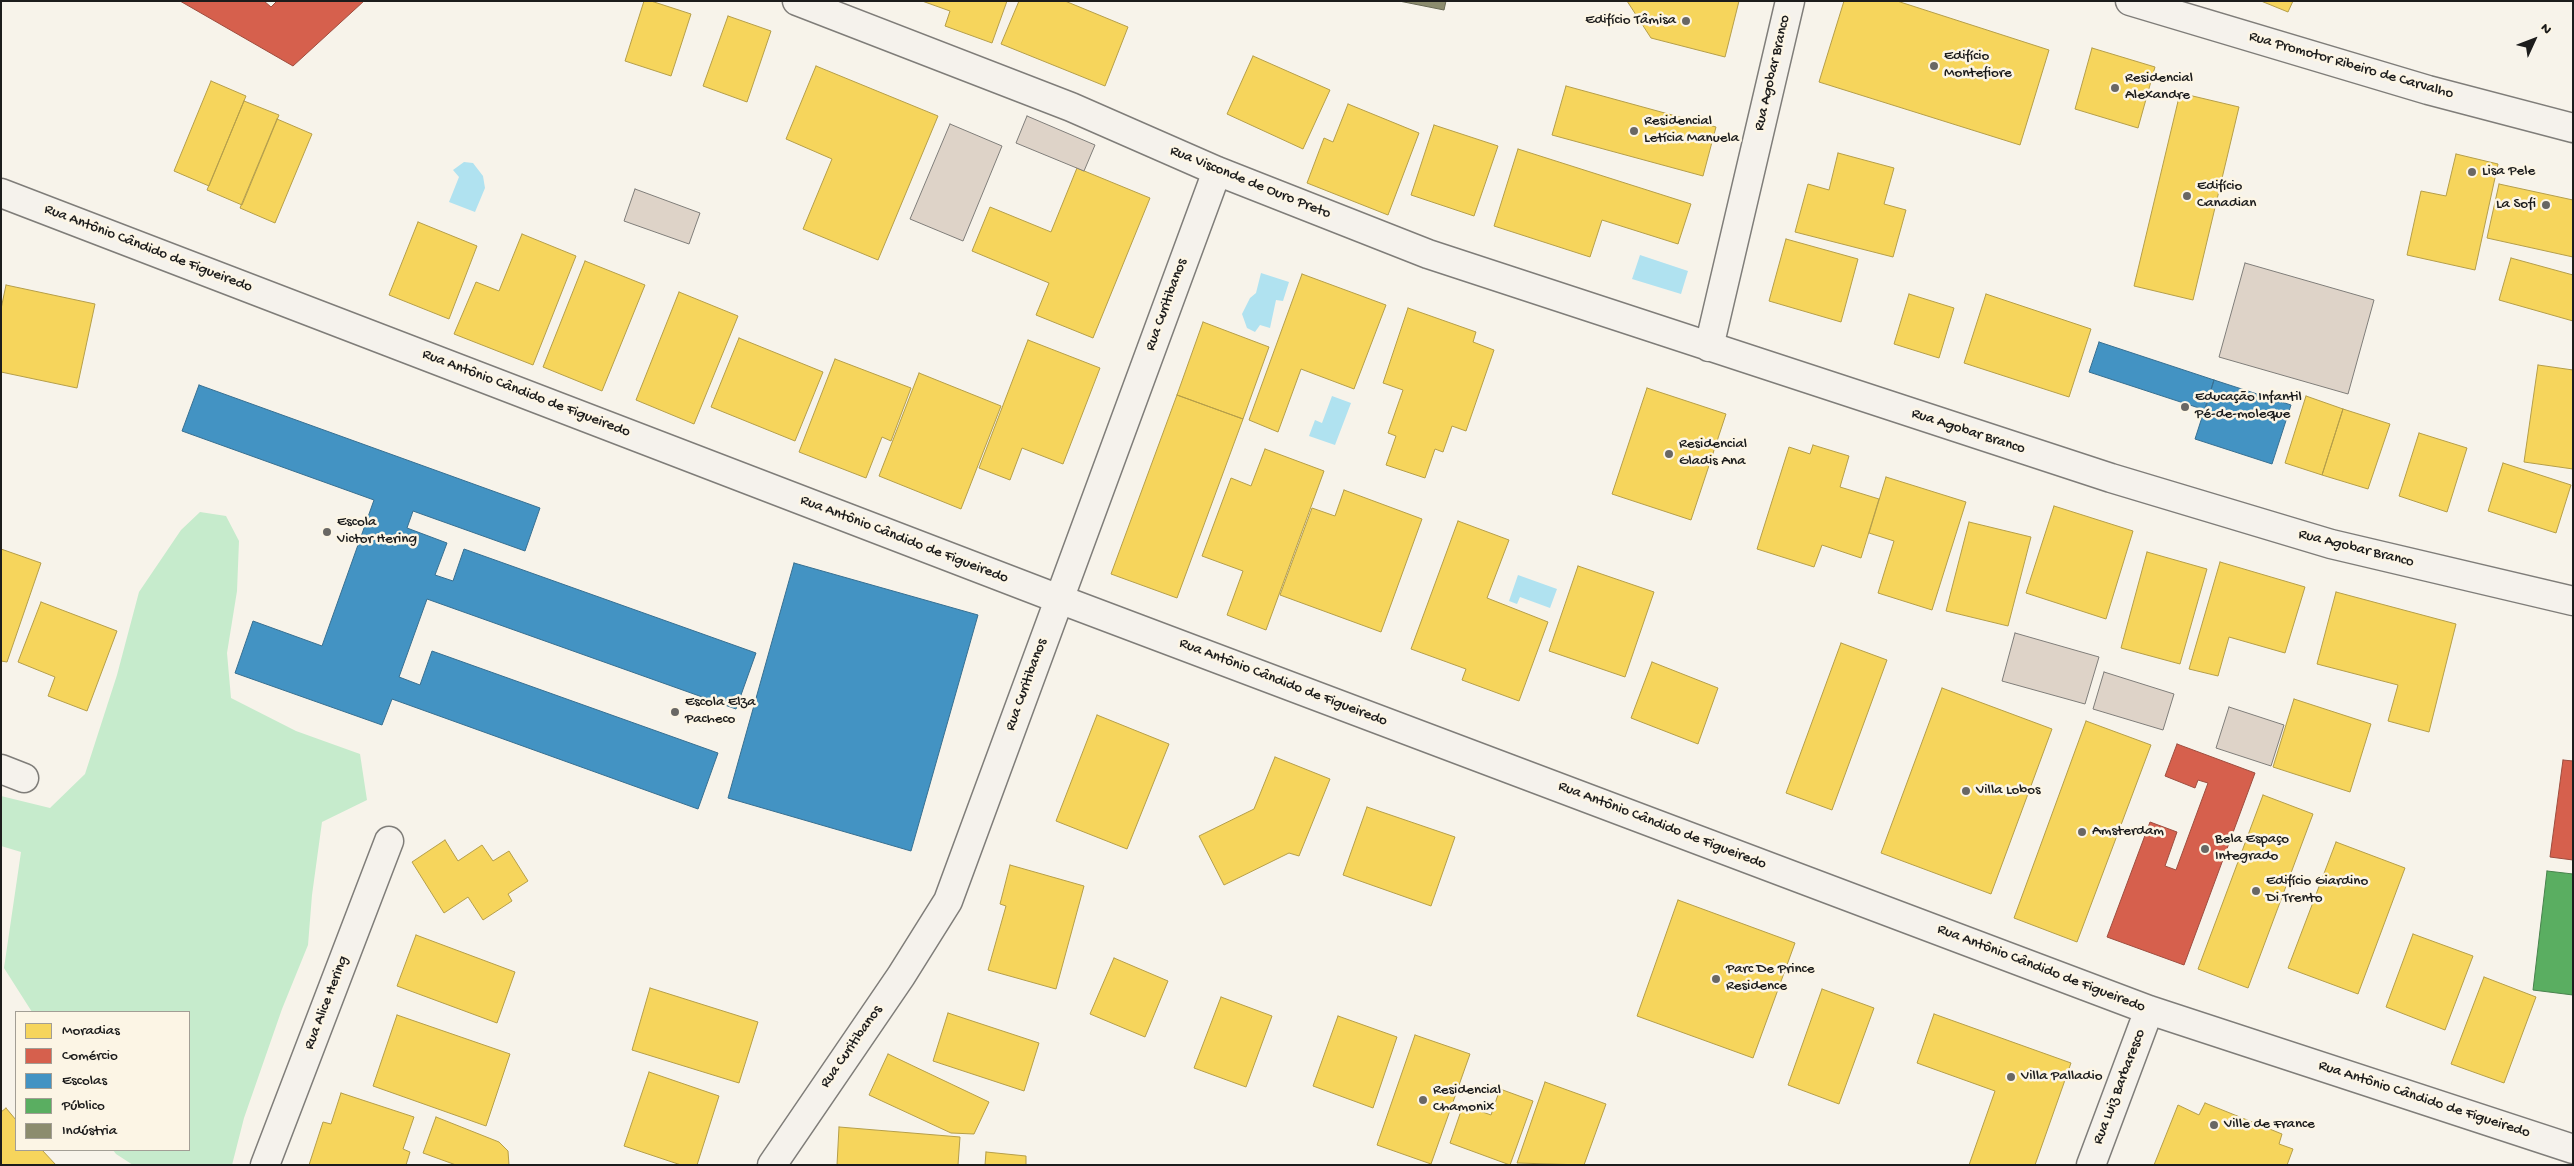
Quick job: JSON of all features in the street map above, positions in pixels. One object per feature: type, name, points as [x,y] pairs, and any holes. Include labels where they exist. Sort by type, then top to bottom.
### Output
[{"type":"street","name":"Rua Visconde de Ouro Preto","points":[[798,1],[1071,107],[1216,171],[1428,254],[1709,347]]},
{"type":"street","name":"Rua Agobar Branco","points":[[1790,1],[1709,347],[2112,478],[2331,544],[2573,601]]},
{"type":"street","name":"Rua Promotor Ribeiro de Carvalho","points":[[2130,1],[2428,90],[2573,128]]},
{"type":"street","name":"Rua Curitibanos","points":[[772,1165],[901,976],[948,901],[1216,171]]},
{"type":"street","name":"Rua Antônio Cândido de Figueiredo","points":[[1,193],[1058,599],[2149,1010],[2573,1149]]},
{"type":"street","name":"Rua Alice Hering","points":[[265,1165],[389,841]]},
{"type":"street","name":"Rua Luiz Barbaresco","points":[[2091,1165],[2149,1010]]},
{"type":"green space","points":[[200,512],[226,516],[239,541],[237,591],[227,653],[231,698],[296,731],[360,754],[367,800],[322,822],[312,895],[308,945],[282,1009],[244,1118],[232,1165],[133,1165],[114,1151],[190,1151],[190,1011],[31,1011],[4,968],[21,852],[1,846],[1,796],[50,808],[85,774],[117,675],[139,592],[181,530]]},
{"type":"water","points":[[464,162],[473,163],[483,176],[485,188],[475,212],[449,202],[459,177],[453,170]]},
{"type":"water","points":[[1640,255],[1688,271],[1681,294],[1632,279]]},
{"type":"water","points":[[1261,273],[1289,282],[1283,301],[1276,300],[1270,328],[1260,325],[1255,332],[1247,328],[1242,314],[1250,298],[1256,293]]},
{"type":"water","points":[[1332,396],[1351,403],[1335,445],[1309,436],[1315,420],[1322,423]]},
{"type":"water","points":[[1518,575],[1557,589],[1550,608],[1520,597],[1517,604],[1509,601]]},
{"type":"building: Moradias","points":[[644,1],[651,1],[691,14],[671,76],[625,61]]},
{"type":"building: Moradias","points":[[922,1],[1007,1],[992,43],[945,26],[950,11]]},
{"type":"building: Moradias","points":[[1019,1],[1065,1],[1128,27],[1105,86],[1001,44]]},
{"type":"building: Moradias","name":"Edifício Tâmisa","points":[[1627,1],[1739,1],[1725,57],[1651,38]]},
{"type":"building: Moradias","name":"Edifício Montefiore","points":[[1844,1],[1897,1],[2049,50],[2020,145],[1819,82]]},
{"type":"building: Moradias","points":[[2261,1],[2293,1],[2288,12]]},
{"type":"building: Moradias","points":[[728,16],[771,31],[747,102],[703,86]]},
{"type":"building: Moradias","name":"Residencial Alexandre","points":[[2092,48],[2155,67],[2138,128],[2075,109]]},
{"type":"building: Moradias","points":[[1253,56],[1330,90],[1303,149],[1227,114]]},
{"type":"building: Moradias","points":[[816,66],[938,116],[878,260],[803,229],[832,159],[786,139]]},
{"type":"building: Moradias","points":[[211,81],[246,96],[209,186],[174,171]]},
{"type":"building: Moradias","name":"Residencial Letícia Manuela","points":[[1566,86],[1716,127],[1703,176],[1552,135]]},
{"type":"building: Moradias","name":"Edifício Canadian","points":[[2180,93],[2239,107],[2193,300],[2134,286]]},
{"type":"building: Moradias","points":[[244,101],[279,115],[242,205],[207,190]]},
{"type":"building: Moradias","points":[[1348,104],[1419,133],[1388,215],[1307,183],[1324,138],[1333,142]]},
{"type":"building: Moradias","points":[[277,119],[312,134],[275,223],[240,208]]},
{"type":"building: Moradias","points":[[1434,125],[1498,146],[1474,216],[1411,195]]},
{"type":"building: Moradias","points":[[1518,149],[1691,204],[1678,244],[1602,220],[1590,257],[1494,226]]},
{"type":"building: Moradias","points":[[1838,153],[1894,168],[1884,204],[1906,210],[1893,257],[1795,232],[1808,184],[1829,190]]},
{"type":"building: Moradias","points":[[2456,154],[2498,164],[2475,270],[2407,255],[2421,191],[2446,196]]},
{"type":"building: Moradias","points":[[1077,168],[1150,198],[1093,338],[1036,315],[1049,283],[972,251],[990,207],[1051,232]]},
{"type":"building: Moradias","points":[[2499,184],[2573,200],[2573,257],[2487,238]]},
{"type":"building: Moradias","points":[[418,222],[477,246],[449,319],[389,295]]},
{"type":"building: Moradias","points":[[522,234],[576,256],[533,365],[454,334],[476,282],[499,291]]},
{"type":"building: Moradias","points":[[1786,239],[1858,259],[1841,322],[1769,301]]},
{"type":"building: Moradias","points":[[2511,258],[2573,275],[2573,321],[2499,300]]},
{"type":"building: Moradias","points":[[585,261],[645,285],[602,391],[543,367]]},
{"type":"building: Moradias","points":[[1302,274],[1386,305],[1354,389],[1301,369],[1278,432],[1249,420]]},
{"type":"building: Moradias","points":[[6,285],[95,304],[77,388],[1,372],[1,309]]},
{"type":"building: Moradias","points":[[679,292],[738,316],[694,424],[636,400]]},
{"type":"building: Moradias","points":[[1909,294],[1954,308],[1939,358],[1894,344]]},
{"type":"building: Moradias","points":[[1986,294],[2091,329],[2069,397],[1964,363]]},
{"type":"building: Moradias","points":[[1408,308],[1476,332],[1473,342],[1494,350],[1466,431],[1452,426],[1443,452],[1435,449],[1425,478],[1386,465],[1396,436],[1388,433],[1403,390],[1383,383]]},
{"type":"building: Moradias","points":[[1203,322],[1269,347],[1243,419],[1177,395]]},
{"type":"building: Moradias","points":[[739,338],[823,372],[795,441],[711,407]]},
{"type":"building: Moradias","points":[[1028,340],[1100,368],[1063,464],[1022,448],[1010,480],[979,468]]},
{"type":"building: Moradias","points":[[835,359],[911,388],[891,441],[882,437],[866,478],[799,452]]},
{"type":"building: Moradias","points":[[2538,365],[2573,370],[2573,469],[2524,462]]},
{"type":"building: Moradias","points":[[919,373],[1001,406],[961,509],[879,476]]},
{"type":"building: Moradias","name":"Residencial Gladis Ana","points":[[1647,388],[1726,414],[1691,520],[1612,494]]},
{"type":"building: Moradias","points":[[1177,395],[1243,419],[1177,598],[1111,574]]},
{"type":"building: Moradias","points":[[2306,396],[2343,409],[2322,475],[2285,463]]},
{"type":"building: Moradias","points":[[2343,409],[2390,424],[2368,489],[2322,475]]},
{"type":"building: Moradias","points":[[2419,433],[2467,448],[2447,512],[2399,496]]},
{"type":"building: Moradias","points":[[1813,445],[1849,456],[1840,487],[1879,499],[1861,558],[1822,545],[1814,567],[1757,549],[1789,447],[1810,454]]},
{"type":"building: Moradias","points":[[1265,449],[1324,471],[1266,630],[1227,615],[1243,571],[1202,556],[1231,478],[1251,486]]},
{"type":"building: Moradias","points":[[2503,463],[2571,485],[2556,533],[2488,511]]},
{"type":"building: Moradias","points":[[1886,477],[1966,502],[1932,610],[1878,593],[1894,541],[1869,533]]},
{"type":"building: Moradias","points":[[1344,490],[1422,519],[1381,632],[1280,595],[1312,508],[1335,516]]},
{"type":"building: Moradias","points":[[2054,506],[2133,531],[2106,619],[2026,593]]},
{"type":"building: Moradias","points":[[1458,521],[1509,540],[1487,598],[1548,622],[1519,701],[1462,680],[1466,669],[1411,649]]},
{"type":"building: Moradias","points":[[1969,522],[2031,537],[2008,626],[1946,611]]},
{"type":"building: Moradias","points":[[1,549],[41,563],[7,662],[1,661]]},
{"type":"building: Moradias","points":[[2147,552],[2207,569],[2180,664],[2121,648]]},
{"type":"building: Moradias","points":[[2220,562],[2305,587],[2285,653],[2229,637],[2218,676],[2189,669]]},
{"type":"building: Moradias","points":[[1578,566],[1654,592],[1625,677],[1549,651]]},
{"type":"building: Moradias","points":[[2336,592],[2456,624],[2429,732],[2388,721],[2398,685],[2317,664]]},
{"type":"building: Moradias","points":[[41,602],[117,631],[87,711],[48,696],[55,677],[18,662]]},
{"type":"building: Moradias","points":[[1841,643],[1887,660],[1832,810],[1786,793]]},
{"type":"building: Moradias","points":[[1652,662],[1718,688],[1698,744],[1631,718]]},
{"type":"building: Moradias","name":"Villa Lobos","points":[[1942,688],[2052,729],[1991,894],[1881,853]]},
{"type":"building: Moradias","points":[[2294,699],[2371,724],[2350,792],[2273,767]]},
{"type":"building: Moradias","points":[[1097,715],[1169,744],[1127,849],[1056,821]]},
{"type":"building: Moradias","name":"Amsterdam","points":[[2086,721],[2151,745],[2077,942],[2014,918]]},
{"type":"building: Moradias","points":[[1275,757],[1330,779],[1299,856],[1289,853],[1224,885],[1199,836],[1254,809]]},
{"type":"building: Moradias","name":"Edifício Giardino Di Trento","points":[[2263,795],[2313,814],[2248,988],[2198,969]]},
{"type":"building: Moradias","points":[[1367,807],[1455,837],[1431,906],[1343,875]]},
{"type":"building: Moradias","points":[[445,840],[458,861],[482,845],[493,861],[509,851],[528,881],[508,894],[512,901],[483,920],[468,897],[444,913],[412,862]]},
{"type":"building: Moradias","points":[[2336,842],[2405,868],[2358,994],[2288,968]]},
{"type":"building: Moradias","points":[[1010,865],[1084,886],[1056,989],[988,970],[1006,906],[1000,904]]},
{"type":"building: Moradias","name":"Parc De Prince Residence","points":[[1678,900],[1795,943],[1753,1058],[1637,1016]]},
{"type":"building: Moradias","points":[[2413,934],[2473,956],[2445,1030],[2386,1007]]},
{"type":"building: Moradias","points":[[416,935],[515,972],[497,1023],[397,986]]},
{"type":"building: Moradias","points":[[1114,958],[1168,981],[1145,1037],[1090,1014]]},
{"type":"building: Moradias","points":[[2484,977],[2536,997],[2504,1083],[2451,1064]]},
{"type":"building: Moradias","points":[[650,988],[758,1022],[739,1083],[632,1050]]},
{"type":"building: Moradias","points":[[1822,989],[1874,1008],[1839,1104],[1788,1085]]},
{"type":"building: Moradias","points":[[1221,997],[1272,1016],[1246,1087],[1194,1068]]},
{"type":"building: Moradias","points":[[948,1013],[1039,1043],[1024,1091],[933,1061]]},
{"type":"building: Moradias","name":"Villa Palladio","points":[[1934,1014],[2071,1063],[2035,1165],[1969,1165],[1995,1091],[1917,1063]]},
{"type":"building: Moradias","points":[[397,1015],[510,1054],[486,1126],[373,1086]]},
{"type":"building: Moradias","points":[[1338,1016],[1397,1037],[1373,1108],[1313,1086]]},
{"type":"building: Moradias","name":"Residencial Chamonix","points":[[1415,1035],[1470,1054],[1431,1164],[1377,1145]]},
{"type":"building: Moradias","points":[[888,1054],[989,1102],[974,1134],[951,1133],[869,1095]]},
{"type":"building: Moradias","points":[[649,1072],[719,1096],[697,1165],[681,1165],[624,1146]]},
{"type":"building: Moradias","points":[[1545,1082],[1606,1104],[1584,1165],[1517,1163]]},
{"type":"building: Moradias","points":[[1500,1089],[1533,1101],[1510,1165],[1450,1143],[1463,1105],[1491,1115]]},
{"type":"building: Moradias","points":[[341,1093],[414,1117],[403,1149],[410,1152],[406,1165],[309,1165],[323,1122],[331,1124]]},
{"type":"building: Moradias","name":"Ville de France","points":[[2205,1103],[2282,1134],[2279,1144],[2293,1149],[2287,1165],[2154,1165],[2178,1105],[2199,1115]]},
{"type":"building: Moradias","points":[[6,1108],[15,1119],[15,1151],[43,1151],[56,1165],[1,1165],[1,1112]]},
{"type":"building: Moradias","points":[[436,1117],[499,1142],[508,1151],[509,1165],[456,1165],[423,1153]]},
{"type":"building: Moradias","points":[[839,1127],[960,1137],[958,1165],[837,1165]]},
{"type":"building: Moradias","points":[[986,1152],[1026,1156],[1026,1165],[985,1165]]},
{"type":"building: Comércio","points":[[180,1],[264,1],[271,7],[277,1],[364,1],[293,66]]},
{"type":"building: Comércio","name":"Bela Espaço Integrado","points":[[2177,744],[2255,773],[2184,965],[2107,937],[2150,822],[2177,832],[2165,866],[2176,870],[2208,783],[2198,780],[2195,788],[2165,776]]},
{"type":"building: Comércio","points":[[2563,760],[2573,761],[2573,860],[2550,857]]},
{"type":"building: Escolas","points":[[2099,342],[2214,380],[2205,410],[2089,372]]},
{"type":"building: Escolas","points":[[2214,380],[2291,405],[2272,464],[2195,439]]},
{"type":"building: Escolas","points":[[199,385],[540,508],[525,551],[413,511],[407,528],[447,543],[435,575],[453,581],[464,549],[756,653],[736,709],[427,599],[399,677],[420,685],[432,651],[718,753],[698,809],[392,699],[382,725],[235,673],[253,621],[322,646],[374,500],[182,431]]},
{"type":"building: Escolas","points":[[794,563],[978,615],[911,851],[728,798]]},
{"type":"building: Público","points":[[2547,871],[2573,874],[2573,995],[2533,990]]},
{"type":"building: Indústria","points":[[1399,1],[1446,1],[1444,10]]},
{"type":"building: Outros","points":[[1027,116],[1095,145],[1084,171],[1016,143]]},
{"type":"building: Outros","points":[[950,124],[1002,146],[963,241],[910,219]]},
{"type":"building: Outros","points":[[635,189],[700,213],[689,244],[624,221]]},
{"type":"building: Outros","points":[[2245,263],[2374,300],[2348,394],[2219,357]]},
{"type":"building: Outros","points":[[2015,633],[2099,657],[2085,704],[2002,681]]},
{"type":"building: Outros","points":[[2104,672],[2174,694],[2163,730],[2093,709]]},
{"type":"building: Outros","points":[[2229,707],[2284,725],[2271,766],[2216,748]]},
{"type":"place","name":"Edifício Tâmisa","points":[[1686,21]]},
{"type":"place","name":"Edifício Montefiore","points":[[1934,66]]},
{"type":"place","name":"Residencial Alexandre","points":[[2115,88]]},
{"type":"place","name":"Residencial Letícia Manuela","points":[[1634,131]]},
{"type":"place","name":"Lisa Pele","points":[[2472,172]]},
{"type":"place","name":"Edifício Canadian","points":[[2187,196]]},
{"type":"place","name":"La Sofi","points":[[2546,205]]},
{"type":"place","name":"Educação Infantil Pé-de-moleque","points":[[2185,407]]},
{"type":"place","name":"Residencial Gladis Ana","points":[[1669,454]]},
{"type":"place","name":"Escola Victor Hering","points":[[327,532]]},
{"type":"place","name":"Escola Elza Pacheco","points":[[675,712]]},
{"type":"place","name":"Villa Lobos","points":[[1966,791]]},
{"type":"place","name":"Amsterdam","points":[[2082,832]]},
{"type":"place","name":"Bela Espaço Integrado","points":[[2205,849]]},
{"type":"place","name":"Edifício Giardino Di Trento","points":[[2256,891]]},
{"type":"place","name":"Parc De Prince Residence","points":[[1716,979]]},
{"type":"place","name":"Villa Palladio","points":[[2011,1077]]},
{"type":"place","name":"Residencial Chamonix","points":[[1423,1100]]},
{"type":"place","name":"Ville de France","points":[[2214,1125]]}]
